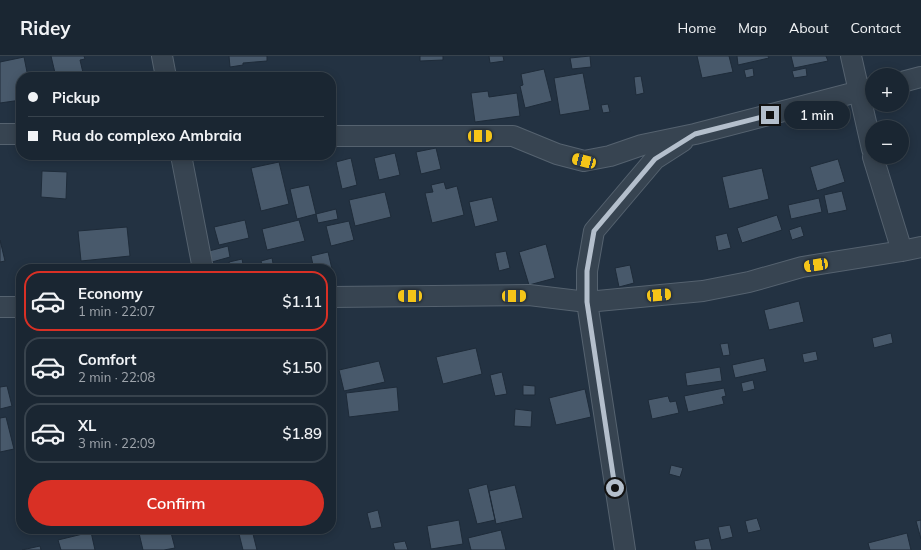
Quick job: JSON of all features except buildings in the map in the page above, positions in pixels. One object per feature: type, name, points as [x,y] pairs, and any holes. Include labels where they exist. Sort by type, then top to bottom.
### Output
[{"type":"street","points":[[162,56],[165,72]]},
{"type":"street","points":[[336,136],[512,136],[558,154],[584,161],[610,156],[642,145],[695,134],[865,90],[851,56]]},
{"type":"street","points":[[909,80],[921,77]]},
{"type":"street","points":[[0,134],[16,134]]},
{"type":"street","points":[[625,550],[587,302],[587,271],[594,231],[655,159],[695,134]]},
{"type":"street","points":[[182,160],[202,264]]},
{"type":"street","points":[[875,164],[902,251]]},
{"type":"street","points":[[336,297],[528,295],[587,302],[703,291],[749,282],[802,267],[921,247]]},
{"type":"street","points":[[0,308],[16,306]]},
{"type":"route","points":[[615,488],[587,302],[587,271],[594,231],[655,159],[695,134],[770,115]]}]
